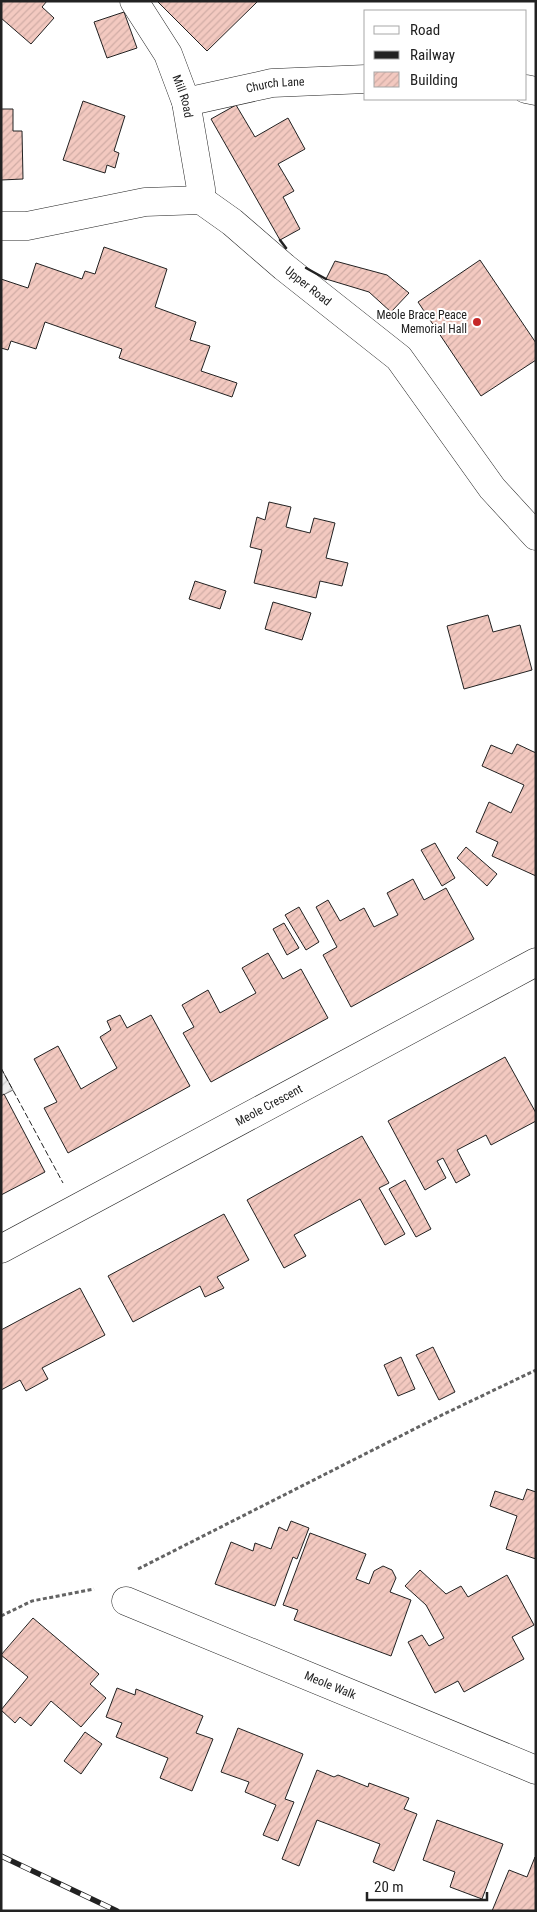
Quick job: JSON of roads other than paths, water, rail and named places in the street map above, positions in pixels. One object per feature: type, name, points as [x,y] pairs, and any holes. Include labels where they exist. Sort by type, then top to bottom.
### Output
[{"type":"street","name":"Mill Road","points":[[134,1],[168,54],[186,102],[201,189],[201,200]]},
{"type":"street","name":"Church Lane","points":[[186,102],[272,83],[364,79]]},
{"type":"street","points":[[1,226],[27,226],[145,202],[201,200]]},
{"type":"street","name":"Upper Road","points":[[201,200],[232,222],[284,267],[399,358],[492,488],[536,536]]},
{"type":"street","name":"Meole Crescent","points":[[1,1249],[536,962]]},
{"type":"street","name":"Meole Walk","points":[[126,1601],[536,1770]]},
{"type":"railway","points":[[1,1856],[117,1911]]},
{"type":"place","name":"Meole Brace Peace Memorial Hall","points":[[477,322]]}]
